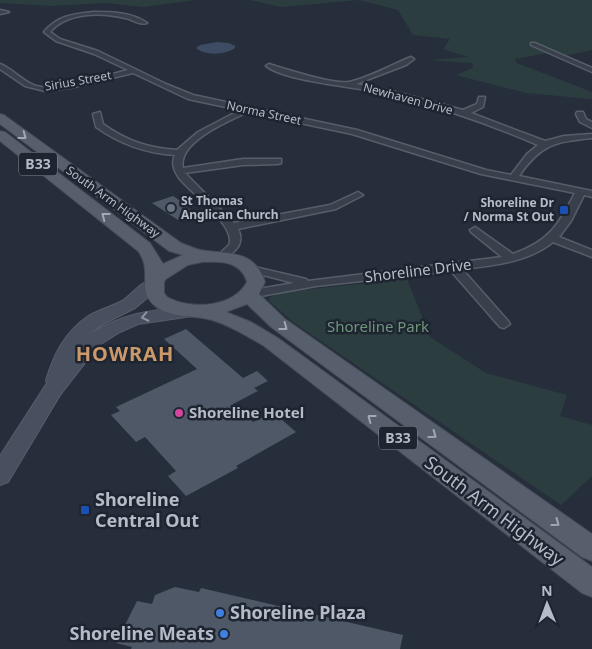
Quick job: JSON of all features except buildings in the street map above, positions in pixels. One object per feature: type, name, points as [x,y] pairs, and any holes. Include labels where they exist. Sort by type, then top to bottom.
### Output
[{"type":"main road","name":"South Arm Highway","points":[[0,118],[175,247],[194,254],[214,256]]},
{"type":"main road","name":"South Arm Highway","points":[[0,135],[144,247],[154,264],[154,283]]},
{"type":"main road","name":"B33","points":[[214,256],[240,262],[251,269]]},
{"type":"main road","points":[[52,390],[64,354],[76,336],[94,322],[129,304],[164,272],[176,264],[191,259],[214,256]]},
{"type":"main road","points":[[0,476],[52,390],[88,346],[106,331],[142,317],[222,307],[250,295],[256,282],[251,269]]},
{"type":"main road","name":"B33","points":[[154,283],[158,298],[166,305],[194,311]]},
{"type":"main road","name":"South Arm Highway","points":[[250,295],[278,323],[592,549]]},
{"type":"main road","name":"South Arm Highway","points":[[194,311],[229,318],[247,326],[271,342],[592,584]]},
{"type":"street","name":"Norma Street","points":[[144,23],[116,14],[94,13],[75,16],[55,24],[47,32],[54,38],[98,54],[182,94],[354,132],[464,167],[587,193]]},
{"type":"street","points":[[532,44],[592,70]]},
{"type":"street","points":[[349,84],[404,64],[411,59]]},
{"type":"street","name":"Sirius Street","points":[[0,66],[34,87],[41,89],[60,87],[132,71]]},
{"type":"street","name":"Newhaven Drive","points":[[269,66],[287,73],[388,92],[464,113],[544,144]]},
{"type":"street","points":[[464,113],[480,105],[482,99]]},
{"type":"street","points":[[214,256],[236,242],[232,227],[179,171],[177,163],[178,153],[191,140],[247,109]]},
{"type":"street","points":[[97,114],[99,125],[131,145],[155,151],[178,153]]},
{"type":"street","points":[[580,114],[583,120],[592,126]]},
{"type":"street","points":[[513,178],[531,152],[544,144],[592,136]]},
{"type":"street","points":[[179,171],[243,162],[278,161]]},
{"type":"street","name":"Shoreline Drive","points":[[250,295],[327,282],[453,266],[509,257],[530,251],[551,238],[568,220],[587,193]]},
{"type":"street","points":[[232,227],[334,207],[358,194]]},
{"type":"street","points":[[474,230],[509,257]]},
{"type":"street","points":[[551,238],[592,254]]},
{"type":"street","points":[[453,266],[504,324]]},
{"type":"street","name":"Shoreline Drive","points":[[251,269],[300,280],[327,282]]},
{"type":"green space","points":[[0,0],[196,0],[144,7],[106,3],[51,6],[0,3]]},
{"type":"green space","points":[[249,0],[359,0],[281,7]]},
{"type":"green space","points":[[359,0],[592,0],[592,50],[564,56],[548,53],[515,59],[517,63],[592,92],[592,99],[526,93],[456,75],[473,68],[472,63],[429,60],[468,57],[443,49],[450,39],[413,35],[398,10]]},
{"type":"green space","name":"Shoreline Park","points":[[407,279],[430,337],[486,373],[567,395],[560,416],[592,425],[592,476],[561,505],[293,322],[269,301],[270,297],[283,292]]},
{"type":"water","points":[[217,42],[229,43],[235,46],[235,48],[215,54],[200,51],[196,48],[200,45]]},
{"type":"place","name":"St Thomas Anglican Church","points":[[171,208]]},
{"type":"place","name":"Shoreline Dr / Norma St Out","points":[[564,210]]},
{"type":"place","name":"Shoreline Hotel","points":[[179,413]]},
{"type":"place","name":"Shoreline Central Out","points":[[85,510]]},
{"type":"place","name":"Shoreline Plaza","points":[[220,613]]},
{"type":"place","name":"Shoreline Meats","points":[[224,634]]},
{"type":"district","name":"HOWRAH","points":[[125,354]]}]
